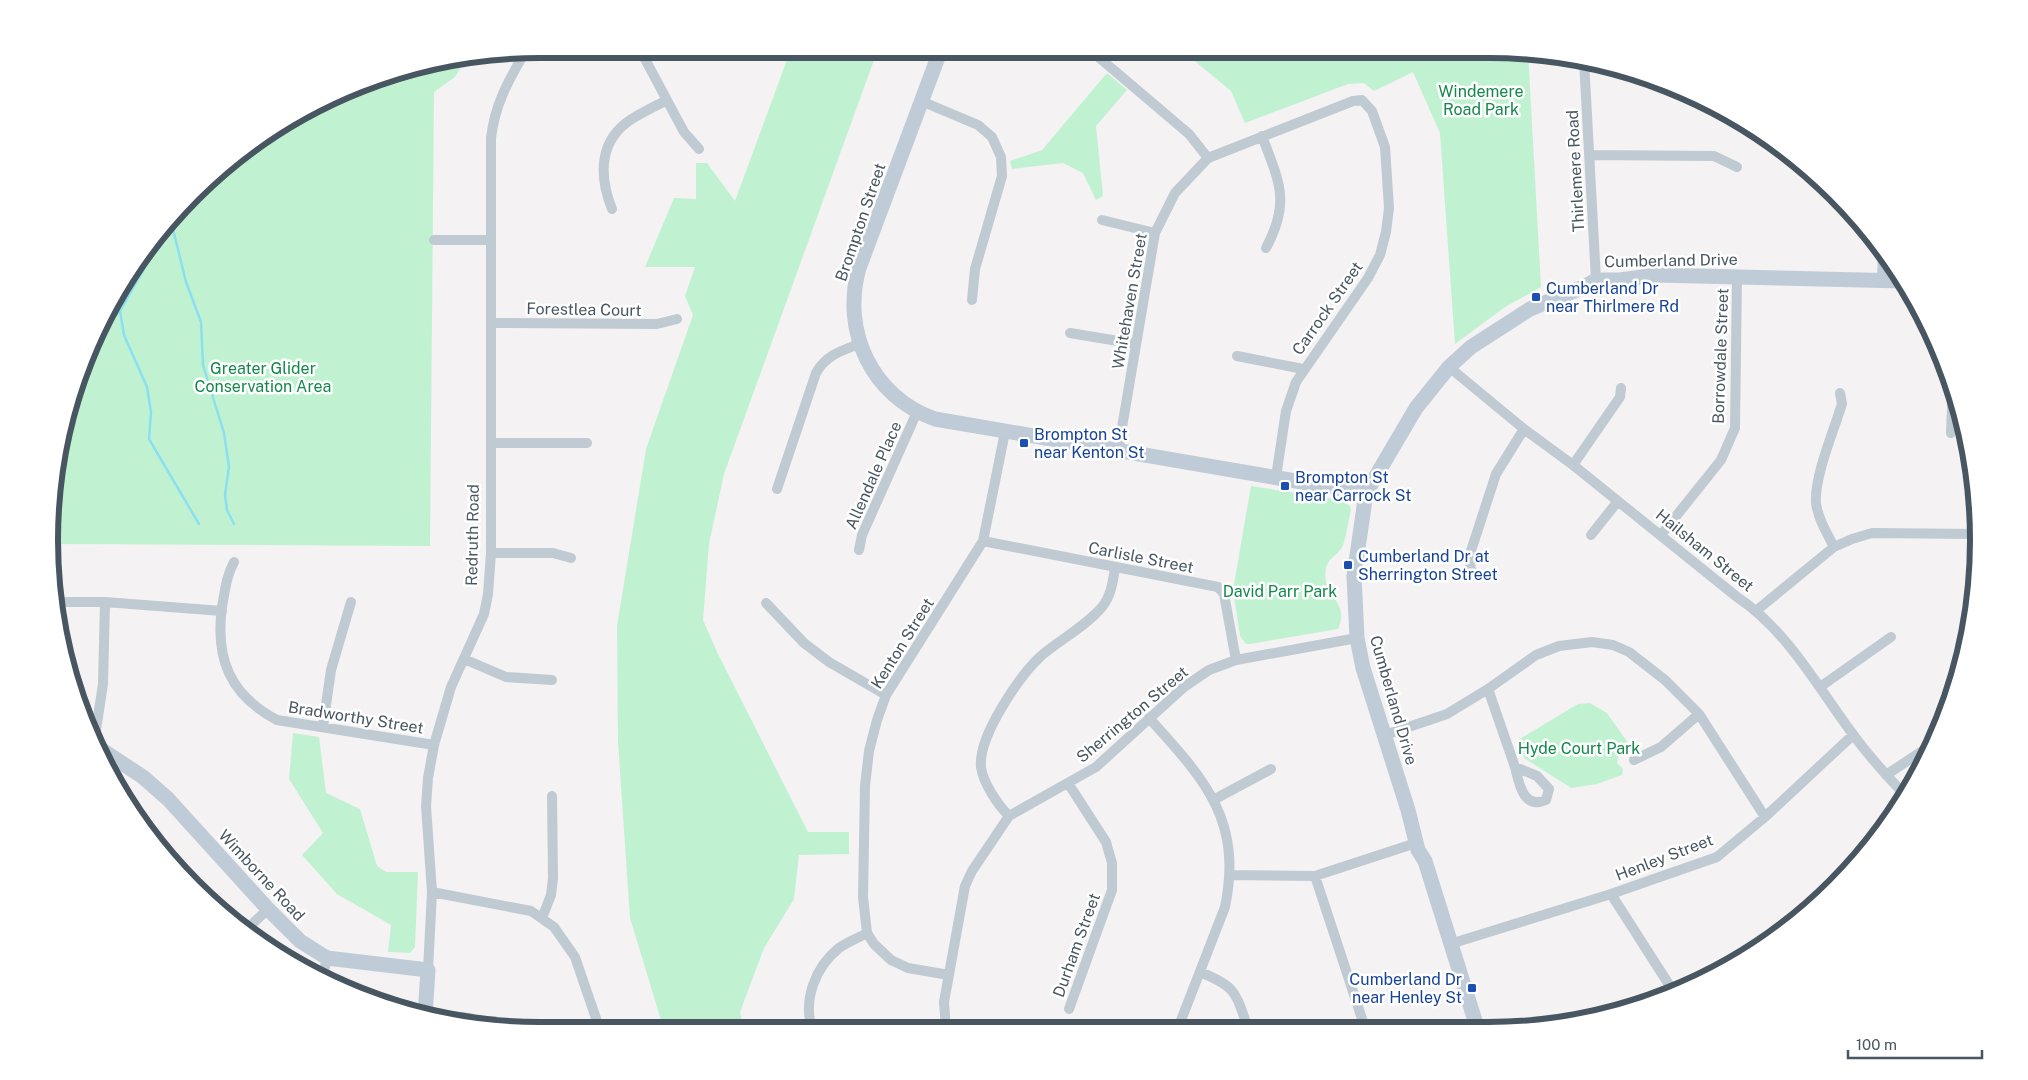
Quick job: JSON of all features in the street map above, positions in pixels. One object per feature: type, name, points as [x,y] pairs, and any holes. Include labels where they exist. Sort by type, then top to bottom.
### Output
[{"type":"street","name":"Brompton Street","points":[[938,58],[856,277],[853,309],[859,344],[869,366],[882,385],[898,400],[917,412],[935,419],[1118,452],[1366,493]]},
{"type":"street","points":[[1100,58],[1189,134],[1208,158]]},
{"type":"street","name":"Redruth Road","points":[[425,1008],[432,892],[426,806],[434,745],[451,687],[484,614],[488,594],[491,443],[491,138],[494,115],[502,93],[521,59]]},
{"type":"street","points":[[645,59],[684,132],[699,149]]},
{"type":"street","name":"Thirlemere Road","points":[[1584,68],[1596,280]]},
{"type":"street","points":[[612,209],[605,192],[603,175],[605,155],[612,137],[626,123],[667,100]]},
{"type":"street","name":"Whitehaven Street","points":[[1118,452],[1155,233],[1175,193],[1208,158],[1353,101],[1362,100]]},
{"type":"street","name":"Carrock Street","points":[[1276,477],[1286,411],[1296,382],[1303,369],[1368,278],[1380,255],[1386,232],[1389,208],[1385,147],[1372,111],[1362,100]]},
{"type":"street","points":[[921,101],[978,124],[992,137],[1002,157],[1002,176],[975,269],[972,300]]},
{"type":"street","points":[[1262,136],[1279,181],[1280,204],[1278,225],[1266,248]]},
{"type":"street","points":[[1589,155],[1714,156],[1737,167]]},
{"type":"street","points":[[1102,220],[1155,233]]},
{"type":"street","points":[[434,240],[491,240]]},
{"type":"street","points":[[1882,262],[1882,280]]},
{"type":"street","name":"Cumberland Drive","points":[[1475,1022],[1425,861],[1416,843],[1414,829],[1363,668],[1357,638],[1354,576],[1366,493],[1416,408],[1449,367],[1472,347],[1530,309],[1596,280],[1620,280],[1658,275],[1894,281]]},
{"type":"street","name":"Borrowdale Street","points":[[1661,535],[1721,460],[1735,428],[1737,276]]},
{"type":"street","name":"Forestlea Court","points":[[491,323],[657,324],[677,319]]},
{"type":"street","points":[[1070,333],[1136,344]]},
{"type":"street","points":[[777,489],[816,373],[831,355],[859,344]]},
{"type":"street","points":[[1237,356],[1303,369]]},
{"type":"street","name":"Hailsham Street","points":[[1449,367],[1524,429],[1573,465],[1738,597],[1757,610],[1820,687],[1853,734],[1900,790]]},
{"type":"street","points":[[1573,465],[1620,397],[1621,388]]},
{"type":"street","points":[[1834,547],[1820,519],[1816,503],[1817,486],[1842,404],[1840,393]]},
{"type":"street","points":[[1951,433],[1952,408]]},
{"type":"street","name":"Allendale Place","points":[[858,550],[862,535],[917,412]]},
{"type":"street","points":[[1472,576],[1469,557],[1496,474],[1524,429]]},
{"type":"street","name":"Kenton Street","points":[[867,933],[863,897],[865,786],[869,751],[877,720],[886,694],[978,553],[983,541],[1005,432]]},
{"type":"street","points":[[491,443],[587,443]]},
{"type":"street","points":[[1591,535],[1618,501]]},
{"type":"street","points":[[1757,610],[1834,547],[1872,533],[1970,534]]},
{"type":"street","name":"Carlisle Street","points":[[983,541],[1218,587],[1224,594],[1236,660]]},
{"type":"street","points":[[490,553],[553,552],[571,558]]},
{"type":"street","name":"Bradworthy Street","points":[[234,562],[227,575],[220,633],[222,656],[227,670],[245,698],[260,710],[278,720],[434,745]]},
{"type":"street","points":[[1009,816],[984,780],[981,767],[982,751],[1007,698],[1040,656],[1102,607],[1110,594],[1115,568]]},
{"type":"street","points":[[62,602],[105,602],[222,611]]},
{"type":"street","points":[[96,729],[103,684],[105,602]]},
{"type":"street","points":[[323,726],[331,670],[351,602]]},
{"type":"street","points":[[766,603],[804,643],[829,662],[886,694]]},
{"type":"street","points":[[1820,687],[1892,637]]},
{"type":"street","name":"Sherrington Street","points":[[945,1022],[944,1002],[965,886],[972,871],[1009,816],[1096,767],[1184,687],[1209,670],[1236,660],[1357,638]]},
{"type":"street","points":[[1385,735],[1447,714],[1488,689],[1536,655],[1559,646],[1592,642],[1613,645],[1629,652],[1665,680],[1699,714],[1765,817]]},
{"type":"street","points":[[464,659],[506,677],[552,680]]},
{"type":"street","points":[[1488,689],[1516,767]]},
{"type":"street","points":[[1634,760],[1662,747],[1699,714]]},
{"type":"street","points":[[1149,718],[1197,771],[1215,799],[1225,830],[1230,874],[1225,907],[1180,1022]]},
{"type":"street","name":"Henley Street","points":[[1450,944],[1611,894],[1717,857],[1765,817],[1853,734]]},
{"type":"street","points":[[1886,775],[1921,752]]},
{"type":"street","name":"Wimborne Road","points":[[107,753],[143,777],[168,799],[268,909],[300,941],[327,958],[428,970]]},
{"type":"street","points":[[1215,799],[1271,769]]},
{"type":"street","name":"Durham Street","points":[[1068,783],[1106,842],[1112,863],[1112,890],[1069,1009]]},
{"type":"street","points":[[542,918],[551,895],[553,878],[552,796]]},
{"type":"street","points":[[1230,874],[1316,876],[1416,843]]},
{"type":"street","points":[[1316,876],[1363,1022]]},
{"type":"street","points":[[432,892],[531,911],[554,927],[575,957],[597,1022]]},
{"type":"street","points":[[1611,894],[1670,987]]},
{"type":"street","points":[[250,926],[268,909]]},
{"type":"street","points":[[811,1022],[809,1002],[814,981],[824,962],[840,947],[867,933],[874,944],[890,960],[908,968],[949,975]]},
{"type":"street","points":[[324,971],[327,958]]},
{"type":"street","points":[[1200,972],[1226,983],[1237,996],[1246,1022]]},
{"type":"green space","points":[[788,58],[875,58],[724,474],[709,544],[703,620],[717,652],[808,832],[849,832],[849,854],[799,855],[794,899],[764,948],[740,1012],[742,1022],[662,1022],[630,918],[618,742],[617,626],[646,449],[693,315],[685,296],[695,267],[645,267],[674,198],[696,199],[696,163],[707,163],[735,201]]},
{"type":"green space","name":"Windemere Road Park","points":[[1191,58],[1488,58],[1528,60],[1541,287],[1505,307],[1455,344],[1440,133],[1413,72],[1374,91],[1364,83],[1348,84],[1245,123],[1231,91]]},
{"type":"green space","name":"Greater Glider Conservation Area","points":[[463,64],[455,77],[434,92],[430,546],[58,544],[59,508],[67,446],[74,415],[94,355],[122,299],[157,246],[177,222],[222,177],[246,157],[299,122],[355,94],[385,83],[415,74]]},
{"type":"green space","points":[[1107,73],[1127,90],[1096,126],[1103,196],[1096,200],[1083,173],[1063,163],[1012,169],[1010,161],[1042,150]]},
{"type":"green space","name":"David Parr Park","points":[[1251,486],[1340,500],[1350,506],[1351,511],[1346,537],[1340,550],[1328,563],[1325,574],[1328,588],[1340,608],[1341,620],[1338,629],[1250,644],[1246,644],[1240,636],[1233,590]]},
{"type":"green space","name":"Hyde Court Park","points":[[1590,703],[1607,713],[1628,743],[1619,751],[1617,763],[1623,769],[1622,775],[1597,784],[1571,788],[1524,758],[1518,740],[1578,704]]},
{"type":"green space","points":[[293,733],[319,737],[326,793],[360,809],[377,866],[386,872],[418,872],[415,947],[410,953],[388,952],[391,925],[337,894],[302,855],[323,833],[289,779]]},
{"type":"waterway","points":[[173,227],[186,282],[201,322],[203,365],[224,433],[229,467],[225,495],[227,510],[234,524]]},
{"type":"waterway","points":[[110,321],[120,311],[148,258]]},
{"type":"waterway","points":[[120,311],[124,335],[147,387],[151,412],[149,439],[199,524]]},
{"type":"place","name":"Cumberland Dr near Thirlmere Rd","points":[[1536,297]]},
{"type":"place","name":"Brompton St near Kenton St","points":[[1024,443]]},
{"type":"place","name":"Brompton St near Carrock St","points":[[1285,486]]},
{"type":"place","name":"Cumberland Dr at Sherrington Street","points":[[1348,565]]},
{"type":"place","name":"Cumberland Dr near Henley St","points":[[1472,988]]}]
